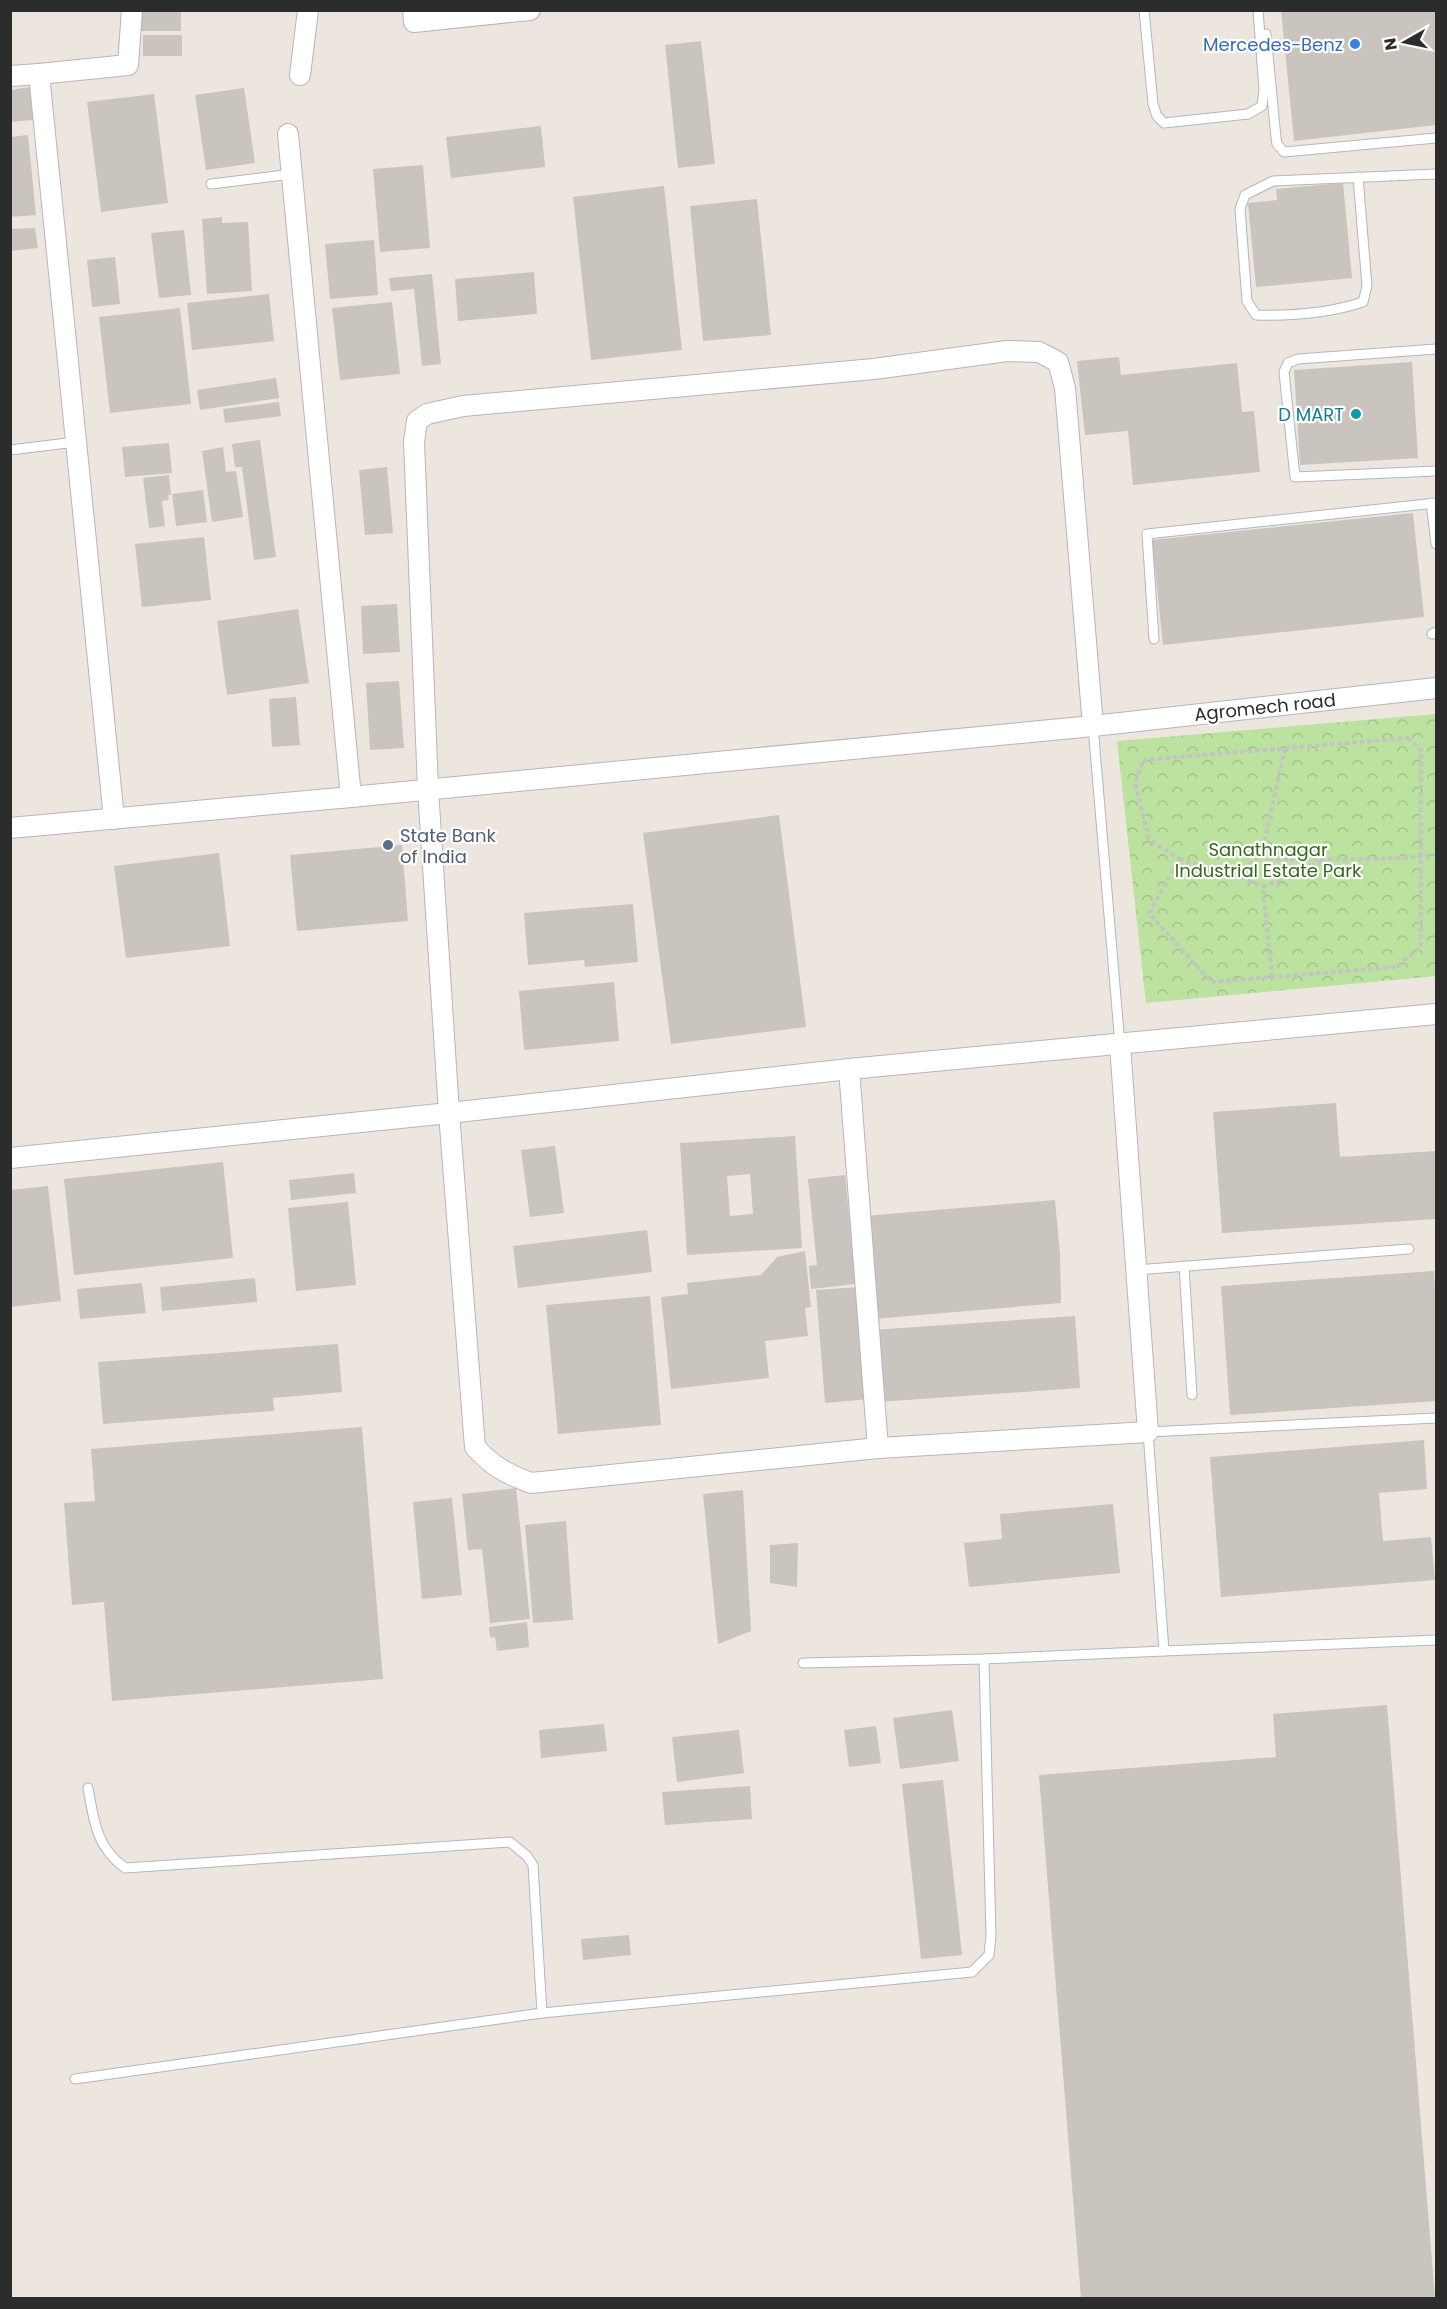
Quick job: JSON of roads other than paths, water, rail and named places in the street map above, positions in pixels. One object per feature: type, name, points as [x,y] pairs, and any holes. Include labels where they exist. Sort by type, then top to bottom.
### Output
[{"type":"street","points":[[10,76],[128,65],[132,10]]},
{"type":"street","points":[[300,75],[308,10]]},
{"type":"street","points":[[414,16],[519,11]]},
{"type":"street","points":[[39,74],[114,819]]},
{"type":"street","points":[[288,134],[351,797]]},
{"type":"street","points":[[1093,726],[1065,388],[1058,362],[1039,352],[1007,351],[874,369],[463,406],[427,414],[417,421],[414,442],[428,789],[449,1113],[475,1447],[488,1461],[506,1474],[531,1483],[878,1448],[1148,1432],[1120,1045]]},
{"type":"street","name":"Agromech road","points":[[10,828],[1093,726],[1437,688]]},
{"type":"street","points":[[10,1158],[849,1069],[1437,1014]]},
{"type":"street","points":[[849,1069],[878,1448]]},
{"type":"lane","points":[[1144,10],[1153,104],[1157,116],[1164,123],[1248,114],[1262,106],[1264,90],[1258,10]]},
{"type":"lane","points":[[1263,10],[1276,138],[1280,149],[1291,152],[1437,138]]},
{"type":"lane","points":[[211,184],[292,174]]},
{"type":"lane","points":[[1358,177],[1367,286],[1363,302],[1348,307],[1278,315],[1256,315],[1246,301],[1240,210],[1245,195],[1273,182],[1358,177],[1437,174]]},
{"type":"lane","points":[[1437,349],[1298,359],[1288,363],[1284,372],[1295,477],[1437,471]]},
{"type":"lane","points":[[10,450],[76,442]]},
{"type":"lane","points":[[1155,639],[1147,534],[1434,503],[1437,544]]},
{"type":"lane","points":[[1093,726],[1120,1045]]},
{"type":"lane","points":[[1136,1270],[1409,1249]]},
{"type":"lane","points":[[1184,1266],[1192,1395]]},
{"type":"lane","points":[[1164,1651],[1148,1432],[1437,1418]]},
{"type":"lane","points":[[803,1663],[984,1659],[1437,1640]]},
{"type":"lane","points":[[75,2079],[542,2013],[972,1972],[988,1955],[991,1936],[984,1659]]},
{"type":"lane","points":[[88,1788],[95,1829],[111,1858],[125,1868],[510,1842],[527,1856],[533,1865],[542,2013]]},
{"type":"place","name":"Mercedes-Benz","points":[[1355,44]]},
{"type":"place","name":"D MART","points":[[1356,414]]},
{"type":"place","name":"State Bank of India","points":[[388,845]]},
{"type":"park label","name":"Sanathnagar Industrial Estate Park","points":[[1268,859]]}]
